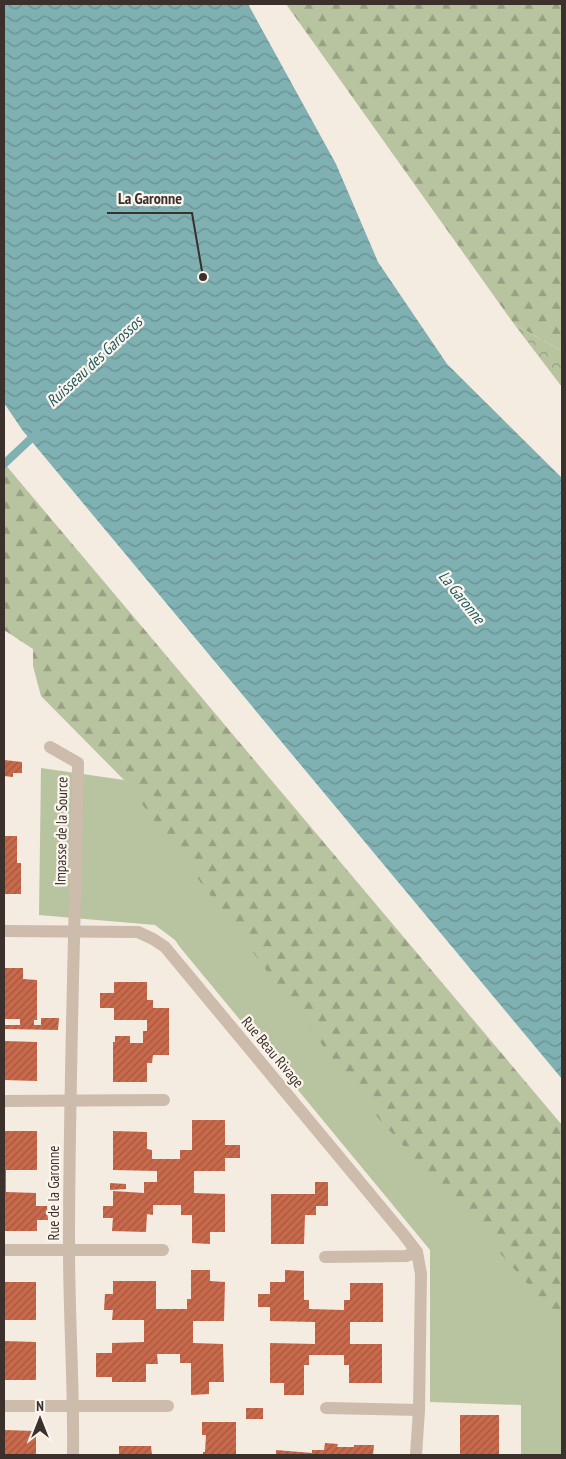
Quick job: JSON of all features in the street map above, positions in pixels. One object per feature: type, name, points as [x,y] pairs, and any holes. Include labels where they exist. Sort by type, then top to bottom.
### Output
[{"type":"street","name":"Impasse de la Source","points":[[50,746],[78,764],[76,902],[73,931]]},
{"type":"street","name":"Rue Beau Rivage","points":[[4,931],[138,932],[165,947],[417,1252]]},
{"type":"street","name":"Rue de la Garonne","points":[[73,931],[69,1250],[74,1406],[73,1455]]},
{"type":"street","points":[[4,1101],[164,1100]]},
{"type":"street","points":[[4,1250],[163,1250]]},
{"type":"street","points":[[325,1258],[406,1256],[417,1252],[421,1274],[419,1410],[416,1455]]},
{"type":"street","points":[[4,1406],[168,1406]]},
{"type":"street","points":[[326,1408],[419,1410]]},
{"type":"green space","points":[[286,4],[562,4],[562,351],[514,324]]},
{"type":"green space","points":[[514,324],[562,351],[562,387]]},
{"type":"green space","points":[[4,463],[562,1125],[562,1322],[371,1110],[124,780],[41,696],[33,666],[33,649],[4,630]]},
{"type":"green space","points":[[41,768],[124,780],[562,1305],[562,1455],[521,1455],[521,1405],[430,1402],[430,1250],[175,940],[155,925],[39,915]]},
{"type":"water","points":[[4,4],[248,4],[336,164],[378,262],[447,364],[562,478],[562,1079],[23,431],[4,403]]},
{"type":"building","points":[[4,760],[22,762],[22,773],[13,773],[13,777],[4,776]]},
{"type":"building","points":[[4,836],[17,836],[17,863],[21,863],[21,894],[4,894]]},
{"type":"building","points":[[4,968],[23,968],[23,979],[37,980],[37,1020],[34,1020],[34,1025],[41,1025],[41,1018],[59,1018],[58,1030],[4,1029],[4,1025],[20,1025],[20,1019],[4,1019]]},
{"type":"building","points":[[114,982],[147,982],[147,1000],[153,1000],[153,1008],[169,1008],[169,1055],[153,1055],[152,1063],[147,1063],[147,1082],[113,1082],[113,1042],[115,1042],[115,1036],[130,1036],[130,1043],[143,1043],[143,1031],[147,1031],[147,1020],[114,1020],[114,1008],[100,1008],[100,993],[114,993]]},
{"type":"building","points":[[4,1041],[37,1042],[37,1081],[4,1080]]},
{"type":"building","points":[[192,1120],[225,1120],[225,1145],[240,1145],[240,1158],[225,1158],[225,1171],[194,1171],[194,1193],[225,1194],[225,1232],[210,1232],[210,1244],[192,1243],[192,1215],[181,1215],[181,1205],[153,1205],[153,1215],[147,1214],[146,1232],[112,1231],[113,1218],[103,1218],[103,1206],[113,1206],[113,1191],[144,1193],[144,1182],[157,1182],[157,1171],[113,1170],[113,1131],[147,1132],[147,1149],[152,1150],[152,1159],[180,1159],[180,1150],[192,1150]]},
{"type":"building","points":[[4,1131],[37,1131],[37,1170],[6,1170],[6,1192],[36,1193],[36,1206],[47,1206],[48,1220],[37,1220],[37,1231],[4,1231]]},
{"type":"building","points":[[315,1182],[328,1182],[328,1206],[316,1206],[316,1215],[305,1215],[304,1244],[271,1244],[271,1194],[315,1194]]},
{"type":"building","points":[[110,1183],[126,1184],[126,1189],[110,1190]]},
{"type":"building","points":[[191,1270],[210,1270],[210,1281],[225,1282],[224,1321],[193,1321],[193,1343],[223,1344],[224,1382],[209,1382],[209,1394],[191,1395],[191,1363],[180,1363],[180,1354],[157,1354],[158,1364],[146,1364],[146,1382],[112,1382],[112,1377],[96,1377],[96,1353],[112,1353],[112,1343],[144,1342],[144,1320],[112,1320],[113,1310],[104,1310],[105,1294],[113,1294],[113,1281],[156,1281],[156,1309],[187,1309],[187,1299],[191,1299]]},
{"type":"building","points":[[285,1270],[304,1271],[304,1300],[309,1300],[309,1309],[344,1310],[344,1300],[350,1300],[350,1283],[383,1283],[383,1322],[350,1322],[350,1344],[382,1344],[382,1383],[349,1383],[349,1365],[344,1365],[344,1355],[309,1355],[309,1365],[304,1365],[304,1395],[284,1395],[284,1383],[270,1383],[270,1343],[315,1344],[315,1322],[270,1321],[270,1307],[258,1307],[258,1294],[270,1294],[270,1282],[285,1282]]},
{"type":"building","points":[[4,1282],[36,1282],[36,1320],[4,1320]]},
{"type":"building","points":[[4,1341],[36,1342],[36,1380],[4,1380]]},
{"type":"building","points":[[246,1408],[263,1408],[263,1419],[246,1419]]},
{"type":"building","points":[[460,1415],[499,1415],[499,1455],[460,1455]]},
{"type":"building","points":[[202,1422],[236,1422],[236,1455],[203,1455],[203,1452],[205,1452],[206,1435],[202,1435]]},
{"type":"building","points":[[4,1430],[36,1431],[36,1455],[4,1455]]},
{"type":"building","points":[[325,1443],[338,1444],[337,1447],[374,1445],[373,1455],[276,1455],[276,1450],[312,1453],[312,1450],[324,1450]]},
{"type":"building","points":[[119,1446],[151,1446],[152,1455],[119,1455]]},
{"type":"waterway","name":"Ruisseau des Garossos","points":[[4,464],[37,433]]},
{"type":"place","name":"La Garonne","points":[[203,277]]}]
